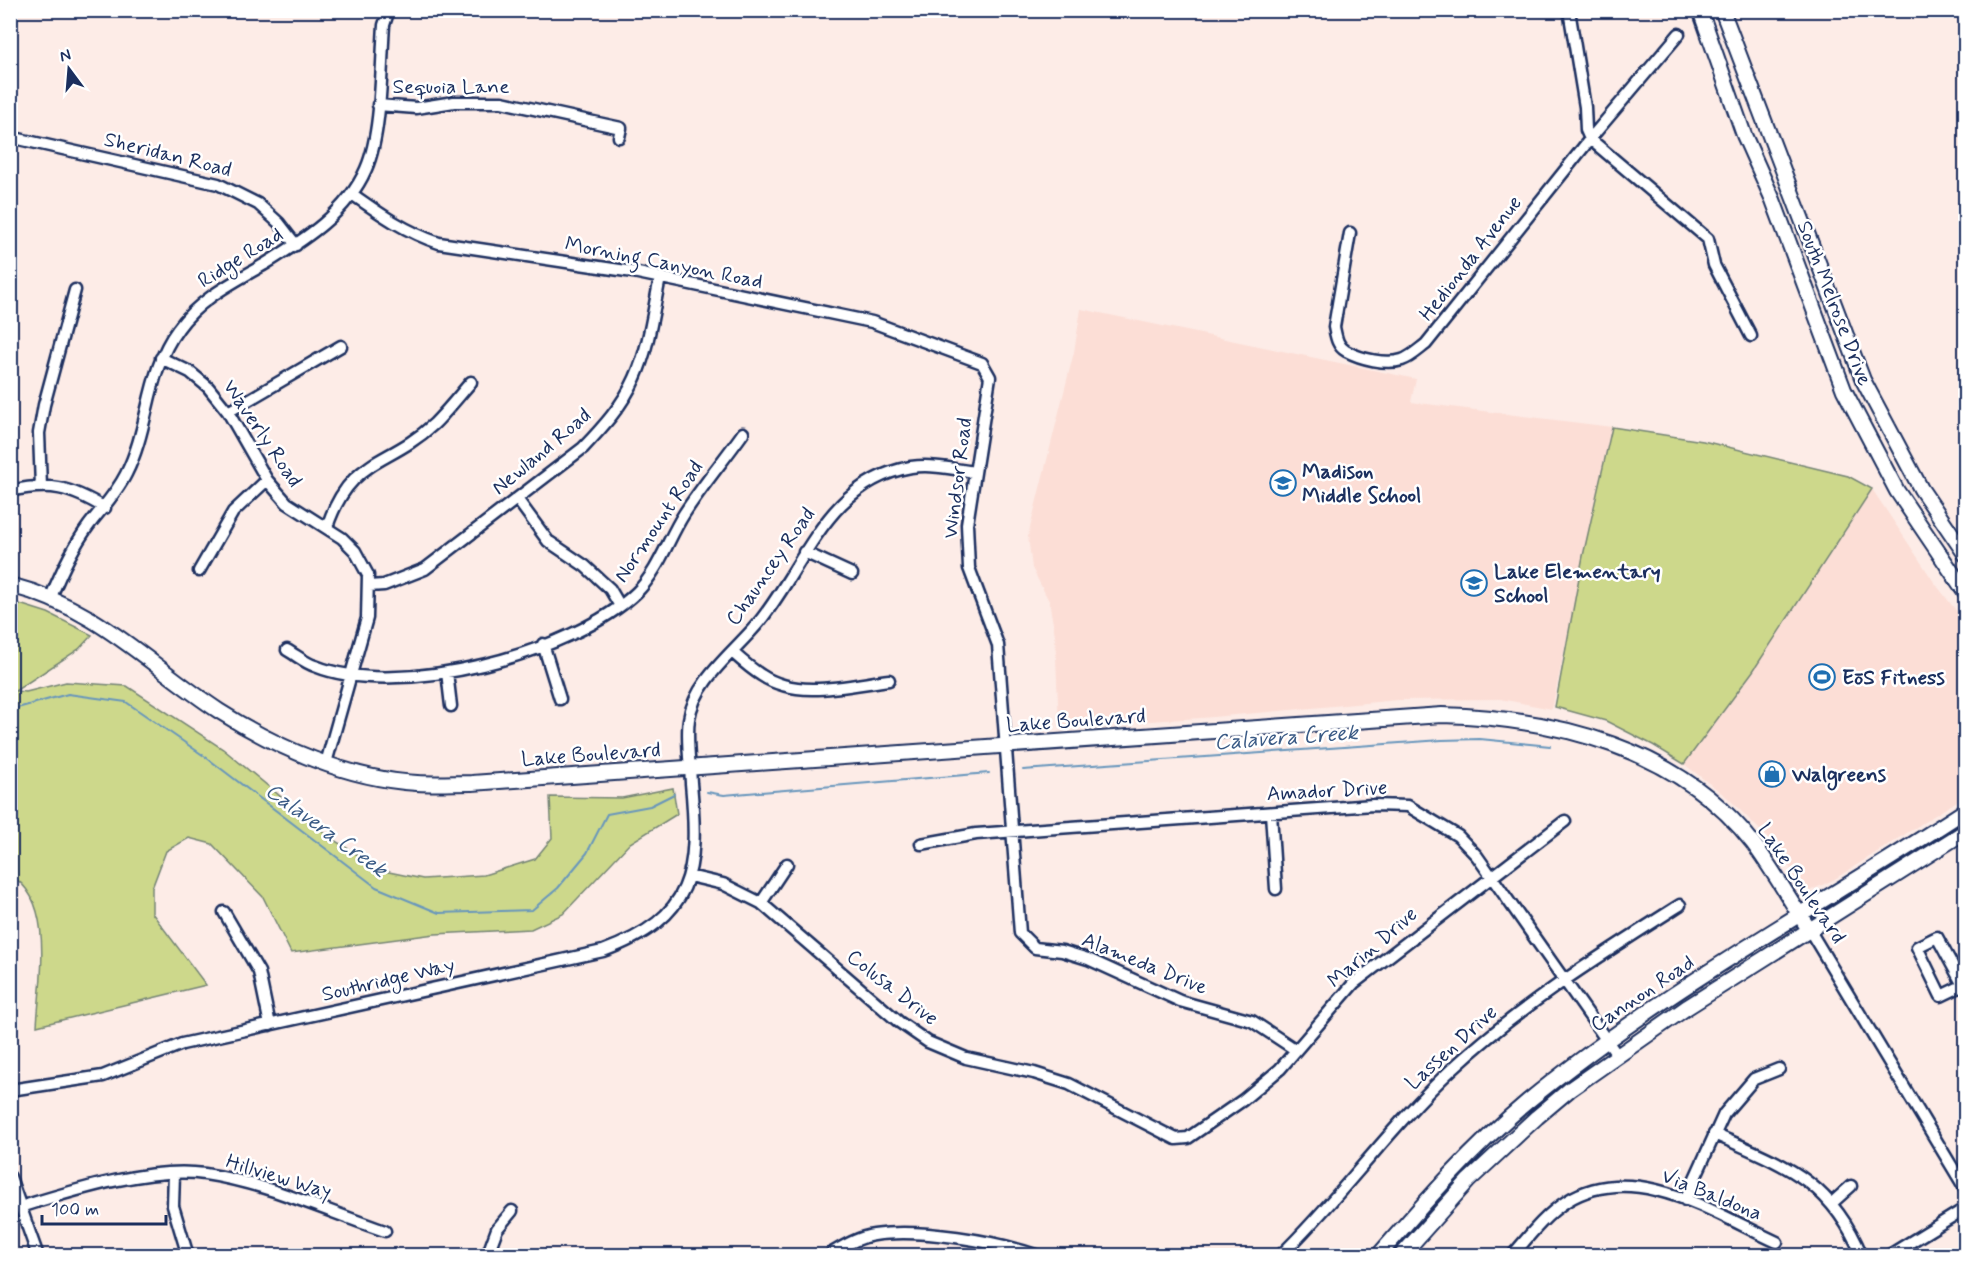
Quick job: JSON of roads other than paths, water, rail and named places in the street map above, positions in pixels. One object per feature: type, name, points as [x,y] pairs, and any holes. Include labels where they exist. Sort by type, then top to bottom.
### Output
[{"type":"main road","name":"South Melrose Drive","points":[[1700,10],[1744,135],[1844,390],[1897,491],[1965,592]]},
{"type":"main road","name":"South Melrose Drive","points":[[1722,10],[1863,380],[1921,489],[1965,555]]},
{"type":"main road","points":[[1787,240],[1806,232]]},
{"type":"main road","name":"Lake Boulevard","points":[[10,585],[51,597],[123,638],[227,715],[264,738],[326,764],[388,779],[428,783],[472,783],[1443,716],[1531,722],[1593,736],[1617,745],[1692,786],[1723,812],[1752,843],[1810,931]]},
{"type":"main road","name":"Cannon Road","points":[[1378,1256],[1456,1169],[1525,1104],[1608,1041],[1965,810]]},
{"type":"main road","points":[[1946,822],[1961,834]]},
{"type":"main road","name":"Cannon Road","points":[[1401,1256],[1468,1181],[1537,1117],[1617,1055],[1686,1008],[1961,834]]},
{"type":"street","name":"Ridge Road","points":[[51,597],[66,562],[89,525],[105,508],[127,472],[161,358],[178,328],[203,303],[296,245],[327,222],[352,194],[366,169],[374,143],[384,25],[389,10]]},
{"type":"street","points":[[1569,10],[1581,79],[1586,130],[1590,139],[1708,238],[1714,265],[1751,336]]},
{"type":"street","name":"Hedionda Avenue","points":[[1350,233],[1334,327],[1337,341],[1345,351],[1367,358],[1389,362],[1401,360],[1426,344],[1590,139],[1679,34]]},
{"type":"street","name":"Sequoia Lane","points":[[378,105],[416,108],[454,102],[502,102],[621,128],[620,137]]},
{"type":"street","name":"Sheridan Road","points":[[10,137],[218,184],[258,204],[279,224],[296,245]]},
{"type":"street","name":"Morning Canyon Road","points":[[352,194],[388,220],[415,235],[439,243],[660,278],[872,322],[974,359]]},
{"type":"street","name":"Newland Road","points":[[369,586],[401,579],[425,569],[583,448],[623,401],[641,362],[660,278]]},
{"type":"street","points":[[41,487],[39,434],[42,414],[75,290]]},
{"type":"street","points":[[228,412],[341,346]]},
{"type":"street","name":"Waverly Road","points":[[161,358],[190,372],[208,387],[228,412],[267,480],[287,503],[327,527],[355,551],[368,574],[367,618],[326,764]]},
{"type":"street","name":"Windsor Road","points":[[974,359],[982,363],[990,377],[967,524],[969,568],[998,645],[1007,746]]},
{"type":"street","points":[[327,527],[336,502],[352,479],[372,463],[403,448],[434,424],[471,382]]},
{"type":"street","name":"Normount Road","points":[[287,650],[314,666],[350,675],[396,678],[447,672],[491,662],[575,634],[605,618],[638,591],[657,565],[683,515],[743,433]]},
{"type":"street","name":"Chauncey Road","points":[[694,818],[689,718],[705,683],[762,618],[804,552],[837,506],[854,491],[885,475],[924,466],[974,472]]},
{"type":"street","points":[[199,571],[233,512],[267,480]]},
{"type":"street","points":[[10,491],[41,487],[74,490],[105,508]]},
{"type":"street","points":[[517,499],[548,541],[585,566],[610,589],[620,606]]},
{"type":"street","points":[[804,552],[852,574]]},
{"type":"street","points":[[543,644],[560,699]]},
{"type":"street","points":[[732,652],[762,676],[797,688],[818,689],[889,680]]},
{"type":"street","points":[[447,672],[451,706]]},
{"type":"street","name":"Alameda Drive","points":[[1007,746],[1020,933],[1035,948],[1062,951],[1088,959],[1180,1001],[1252,1021],[1296,1050]]},
{"type":"street","name":"Amador Drive","points":[[921,844],[976,834],[1012,831],[1373,805],[1408,806],[1458,836],[1477,856],[1617,1055]]},
{"type":"street","points":[[1271,813],[1276,889]]},
{"type":"street","name":"Southridge Way","points":[[10,1089],[103,1076],[183,1044],[612,948],[630,941],[662,919],[681,898],[689,876],[696,832],[694,818]]},
{"type":"street","name":"Marin Drive","points":[[1188,1138],[1243,1100],[1280,1069],[1354,983],[1566,821]]},
{"type":"street","points":[[761,903],[787,864]]},
{"type":"street","name":"Colusa Drive","points":[[689,876],[723,884],[761,903],[899,1022],[928,1042],[966,1058],[1034,1073],[1069,1084],[1176,1139],[1188,1138]]},
{"type":"street","name":"Lassen Drive","points":[[1280,1256],[1397,1123],[1454,1068],[1522,1011],[1680,905]]},
{"type":"street","points":[[224,912],[259,972],[270,1025]]},
{"type":"street","name":"Lake Boulevard","points":[[1810,931],[1965,1190]]},
{"type":"street","points":[[1937,937],[1964,984],[1941,996],[1917,946],[1937,937]]},
{"type":"street","points":[[1685,1200],[1724,1114],[1754,1079],[1779,1069]]},
{"type":"street","points":[[1714,1134],[1789,1167],[1832,1203],[1851,1229],[1862,1256]]},
{"type":"street","points":[[174,1173],[173,1206],[188,1256]]},
{"type":"street","name":"Hillview Way","points":[[20,1207],[86,1186],[174,1173],[203,1174],[246,1183],[384,1231]]},
{"type":"street","points":[[10,1177],[38,1256]]},
{"type":"street","name":"Via Baldona","points":[[1512,1256],[1544,1219],[1568,1200],[1596,1189],[1626,1185],[1656,1189],[1777,1242]]},
{"type":"street","points":[[1832,1203],[1851,1186]]},
{"type":"street","points":[[1888,1256],[1965,1208]]},
{"type":"street","points":[[488,1256],[497,1229],[512,1211]]},
{"type":"street","points":[[832,1253],[846,1244],[872,1235],[897,1233],[970,1239],[1036,1255]]},
{"type":"waterway","name":"Calavera Creek","points":[[10,710],[68,694],[126,702],[207,758],[376,887],[439,913],[532,910],[558,888],[587,853],[607,814],[650,806],[674,794]]},
{"type":"waterway","name":"Calavera Creek","points":[[1023,770],[1442,740],[1480,739],[1550,746]]},
{"type":"waterway","name":"Calavera Creek","points":[[707,792],[724,795],[989,773]]},
{"type":"place","name":"Madison Middle School","points":[[1283,483]]},
{"type":"place","name":"Lake Elementary School","points":[[1474,583]]},
{"type":"place","name":"EōS Fitness","points":[[1822,677]]},
{"type":"place","name":"Walgreens","points":[[1772,774]]}]
